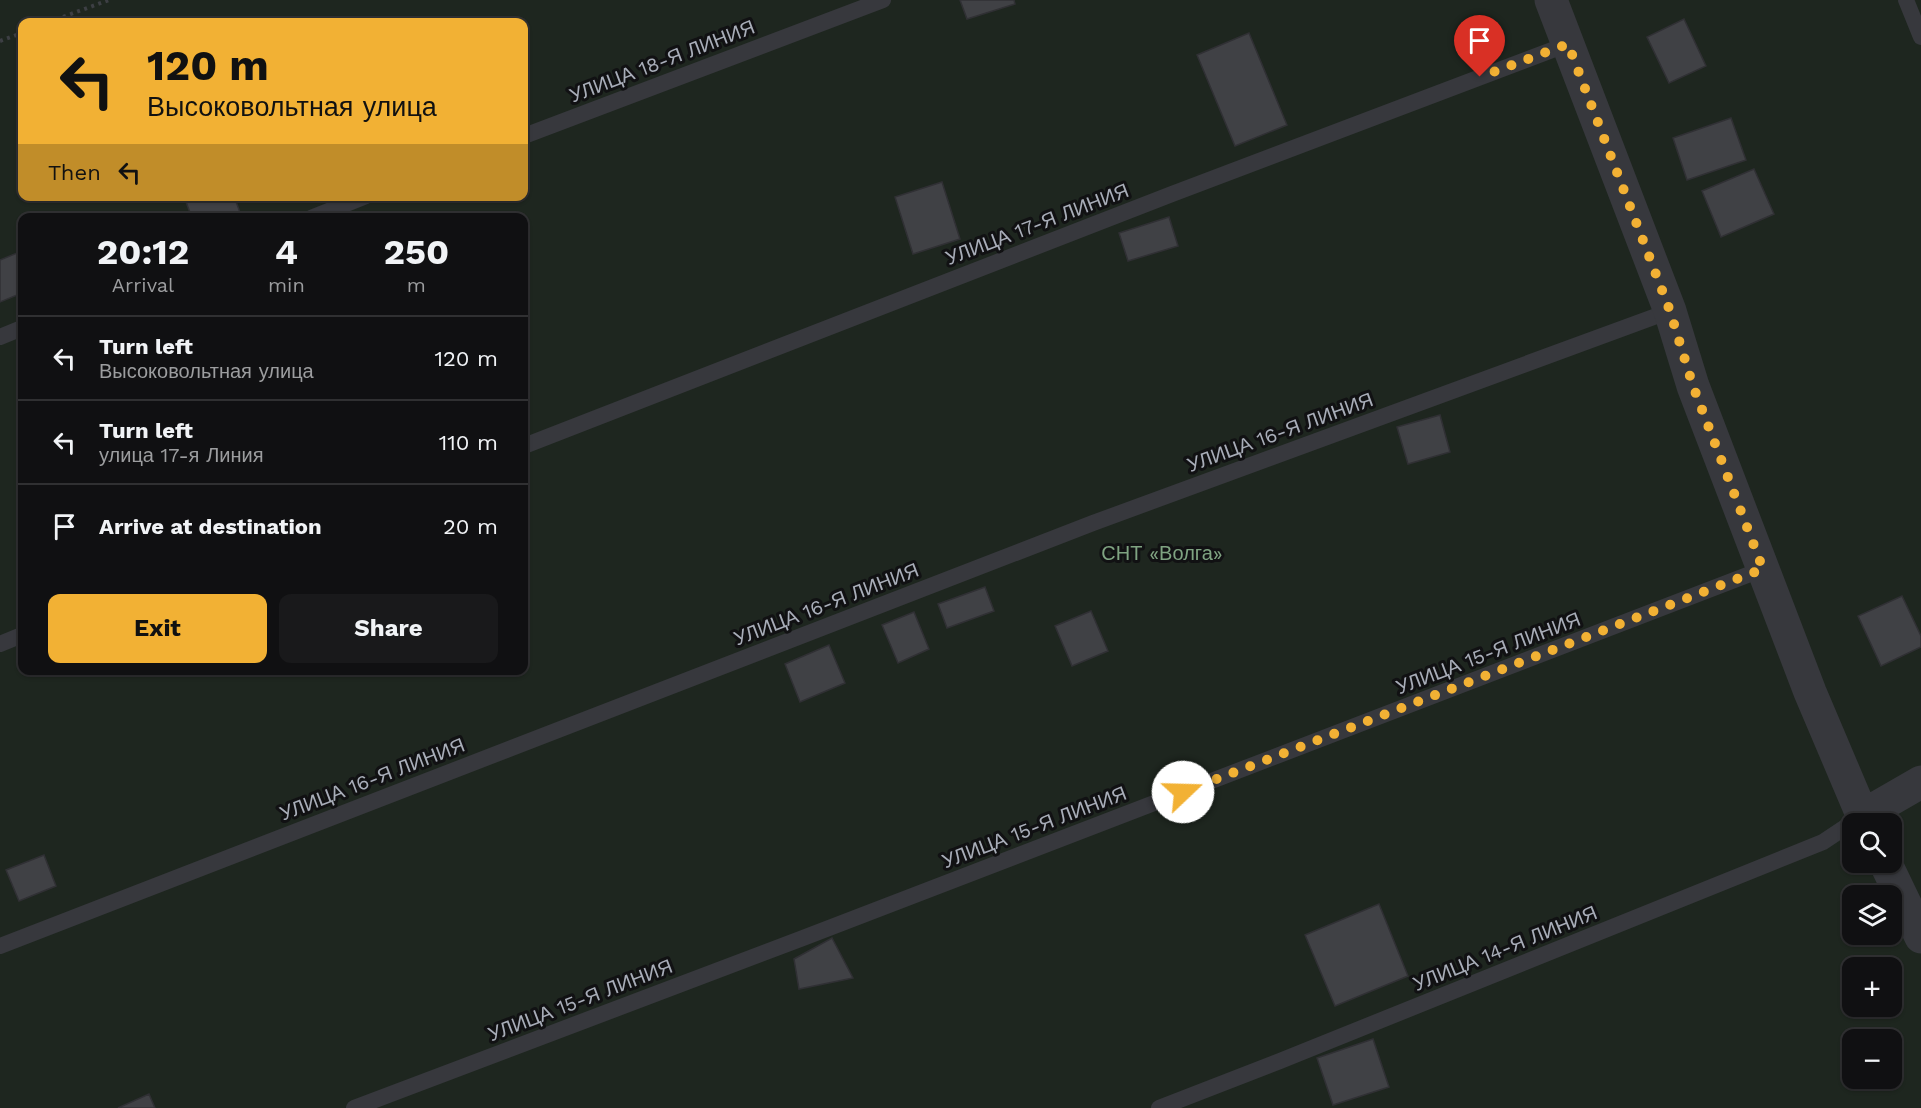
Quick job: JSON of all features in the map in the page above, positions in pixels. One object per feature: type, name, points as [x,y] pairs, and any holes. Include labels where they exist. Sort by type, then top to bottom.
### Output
[{"type":"street","points":[[1551,0],[1670,311],[1693,386],[1810,692],[1861,813]]},
{"type":"street","points":[[1874,813],[1921,782]]},
{"type":"street","points":[[1890,873],[1921,937]]},
{"type":"lane","name":"УЛИЦА 18-Я ЛИНИЯ","points":[[528,134],[883,0]]},
{"type":"lane","points":[[1906,0],[1921,38]]},
{"type":"lane","name":"УЛИЦА 17-Я ЛИНИЯ","points":[[528,444],[1172,194],[1568,44]]},
{"type":"lane","points":[[324,213],[354,201]]},
{"type":"lane","name":"УЛИЦА 16-Я ЛИНИЯ","points":[[0,946],[1093,523],[1670,311]]},
{"type":"lane","points":[[0,337],[18,330]]},
{"type":"lane","name":"УЛИЦА 15-Я ЛИНИЯ","points":[[354,1108],[1763,569]]},
{"type":"lane","points":[[0,644],[18,637]]},
{"type":"lane","name":"УЛИЦА 14-Я ЛИНИЯ","points":[[1159,1108],[1823,842],[1842,832]]},
{"type":"path","points":[[60,18],[109,0]]},
{"type":"path","points":[[0,41],[18,34]]},
{"type":"green space","name":"СНТ «Волга»","points":[[0,0],[1921,0],[1921,1108],[0,1108]]},
{"type":"building","points":[[960,0],[1014,0],[1015,4],[967,19]]},
{"type":"building","points":[[1684,19],[1706,66],[1669,83],[1647,37]]},
{"type":"building","points":[[1249,33],[1287,125],[1235,146],[1197,55]]},
{"type":"building","points":[[1731,118],[1746,160],[1687,180],[1673,138]]},
{"type":"building","points":[[1754,169],[1774,214],[1721,237],[1702,191]]},
{"type":"building","points":[[942,182],[960,239],[913,254],[895,197]]},
{"type":"building","points":[[186,201],[236,201],[240,213],[190,213]]},
{"type":"building","points":[[1169,217],[1178,246],[1128,261],[1119,233]]},
{"type":"building","points":[[18,253],[18,295],[0,302],[0,260]]},
{"type":"building","points":[[1440,415],[1450,452],[1408,464],[1397,427]]},
{"type":"building","points":[[985,587],[994,611],[947,628],[938,604]]},
{"type":"building","points":[[1902,596],[1921,636],[1921,647],[1881,666],[1858,616]]},
{"type":"building","points":[[1091,611],[1108,651],[1072,666],[1055,626]]},
{"type":"building","points":[[914,612],[929,649],[898,663],[882,625]]},
{"type":"building","points":[[829,645],[845,683],[800,702],[785,664]]},
{"type":"building","points":[[44,855],[56,886],[19,901],[6,870]]},
{"type":"building","points":[[1379,904],[1408,976],[1335,1006],[1305,935]]},
{"type":"building","points":[[832,938],[853,978],[799,989],[794,959]]},
{"type":"building","points":[[1373,1039],[1389,1087],[1333,1105],[1317,1058]]},
{"type":"building","points":[[149,1094],[155,1108],[118,1108]]},
{"type":"route","points":[[1183,792],[1763,569],[1693,386],[1670,311],[1568,44],[1480,77]]}]
